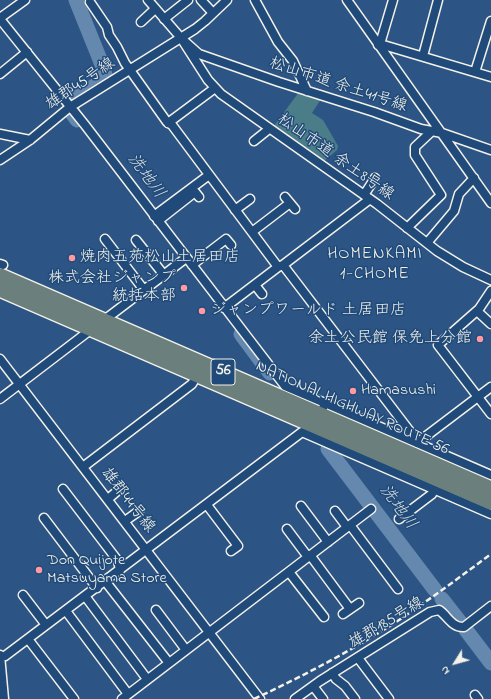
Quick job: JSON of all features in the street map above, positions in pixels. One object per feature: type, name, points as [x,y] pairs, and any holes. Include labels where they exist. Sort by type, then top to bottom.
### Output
[{"type":"highway","name":"NATIONAL HIGHWAY ROUTE 56","points":[[1,268],[98,324],[198,374],[318,420]]},
{"type":"highway","name":"NATIONAL HIGHWAY ROUTE 56","points":[[0,289],[98,324],[318,420],[440,480],[491,502]]},
{"type":"highway","name":"NATIONAL HIGHWAY ROUTE 56","points":[[440,480],[491,489]]},
{"type":"street","points":[[25,0],[0,20],[70,106],[285,386],[318,420],[418,443],[491,475]]},
{"type":"street","points":[[148,0],[181,38]]},
{"type":"street","points":[[164,19],[188,0]]},
{"type":"street","points":[[201,0],[213,13]]},
{"type":"street","name":"雄郡45号線","points":[[0,160],[30,140],[70,106],[195,29],[226,0]]},
{"type":"street","points":[[255,0],[278,42],[293,62],[307,90]]},
{"type":"street","points":[[347,0],[491,203]]},
{"type":"street","points":[[379,44],[393,0]]},
{"type":"street","points":[[423,56],[438,0]]},
{"type":"street","points":[[90,2],[107,27],[109,35],[129,69],[168,123],[172,125],[252,232],[418,443]]},
{"type":"street","points":[[141,22],[155,8]]},
{"type":"street","points":[[475,72],[488,21]]},
{"type":"street","name":"松山市道 余土41号線","points":[[181,38],[199,54],[421,129],[442,133],[491,150]]},
{"type":"street","name":"松山市道 余土8号線","points":[[181,38],[220,94],[367,197],[448,258],[491,280]]},
{"type":"street","points":[[379,44],[491,77]]},
{"type":"street","points":[[0,74],[27,52]]},
{"type":"street","points":[[168,123],[215,88]]},
{"type":"street","points":[[254,141],[269,129]]},
{"type":"street","points":[[407,228],[441,195],[415,155],[415,147],[432,131]]},
{"type":"street","points":[[0,134],[30,140]]},
{"type":"street","points":[[156,218],[209,175]]},
{"type":"street","points":[[224,308],[367,197],[375,178]]},
{"type":"street","points":[[427,243],[454,211],[460,194],[474,178]]},
{"type":"street","points":[[156,218],[196,192],[199,197]]},
{"type":"street","points":[[235,210],[250,198]]},
{"type":"street","points":[[252,232],[290,203]]},
{"type":"street","points":[[189,261],[226,233]]},
{"type":"street","points":[[105,239],[144,290]]},
{"type":"street","points":[[0,399],[164,275],[226,239],[231,245]]},
{"type":"street","points":[[136,240],[164,275]]},
{"type":"street","points":[[255,285],[262,294]]},
{"type":"street","points":[[491,291],[477,311],[438,345],[491,414]]},
{"type":"street","points":[[477,311],[491,324]]},
{"type":"street","name":"雄郡44号線","points":[[0,359],[260,699]]},
{"type":"street","points":[[83,467],[192,384],[198,374]]},
{"type":"street","points":[[418,443],[491,387]]},
{"type":"street","points":[[3,696],[0,656],[5,656],[66,611],[318,420]]},
{"type":"street","points":[[399,519],[432,494],[440,480],[491,514]]},
{"type":"street","points":[[108,499],[122,487]]},
{"type":"street","points":[[63,489],[118,561],[120,570]]},
{"type":"street","points":[[207,505],[238,546],[231,551]]},
{"type":"street","points":[[301,506],[328,542]]},
{"type":"street","points":[[66,611],[125,697],[371,509]]},
{"type":"street","points":[[125,521],[139,511]]},
{"type":"street","points":[[335,511],[349,526],[398,589]]},
{"type":"street","points":[[43,518],[67,554],[96,588]]},
{"type":"street","points":[[287,529],[309,556],[347,611],[358,603]]},
{"type":"street","points":[[289,572],[324,617]]},
{"type":"street","points":[[106,581],[169,663]]},
{"type":"street","points":[[23,595],[46,625]]},
{"type":"street","points":[[85,596],[147,680]]},
{"type":"street","name":"雄郡185号線","points":[[295,699],[434,610],[439,610],[442,612],[453,624],[461,628],[491,606]]},
{"type":"street","points":[[156,610],[186,650]]},
{"type":"street","points":[[28,639],[74,699]]},
{"type":"street","points":[[358,658],[389,699]]},
{"type":"street","points":[[332,674],[345,686],[355,699]]},
{"type":"street","points":[[314,686],[323,699]]},
{"type":"green space","points":[[299,92],[321,99],[312,113],[323,120],[338,146],[337,150],[323,162],[274,126]]},
{"type":"waterway","name":"洗地川","points":[[76,0],[103,67],[106,79],[72,100],[72,113],[77,120]]},
{"type":"waterway","name":"洗地川","points":[[241,334],[270,373]]},
{"type":"waterway","name":"洗地川","points":[[328,449],[435,590]]},
{"type":"waterway","name":"洗地川","points":[[442,599],[460,622]]},
{"type":"waterway","name":"洗地川","points":[[466,630],[491,663]]},
{"type":"railway","points":[[254,699],[326,663],[379,633],[491,554]]},
{"type":"place","name":"焼肉五苑松山土居田店","points":[[72,258]]},
{"type":"place","name":"株式会社ジャンプ 統括本部","points":[[184,288]]},
{"type":"place","name":"ジャンプワールド 土居田店","points":[[202,311]]},
{"type":"place","name":"余土公民館 保免上分館","points":[[480,339]]},
{"type":"place","name":"Hamasushi","points":[[353,391]]},
{"type":"place","name":"Don Quijote Matsuyama Store","points":[[39,570]]},
{"type":"district","name":"HOMENKAMI 1-CHOME","points":[[375,265]]}]
